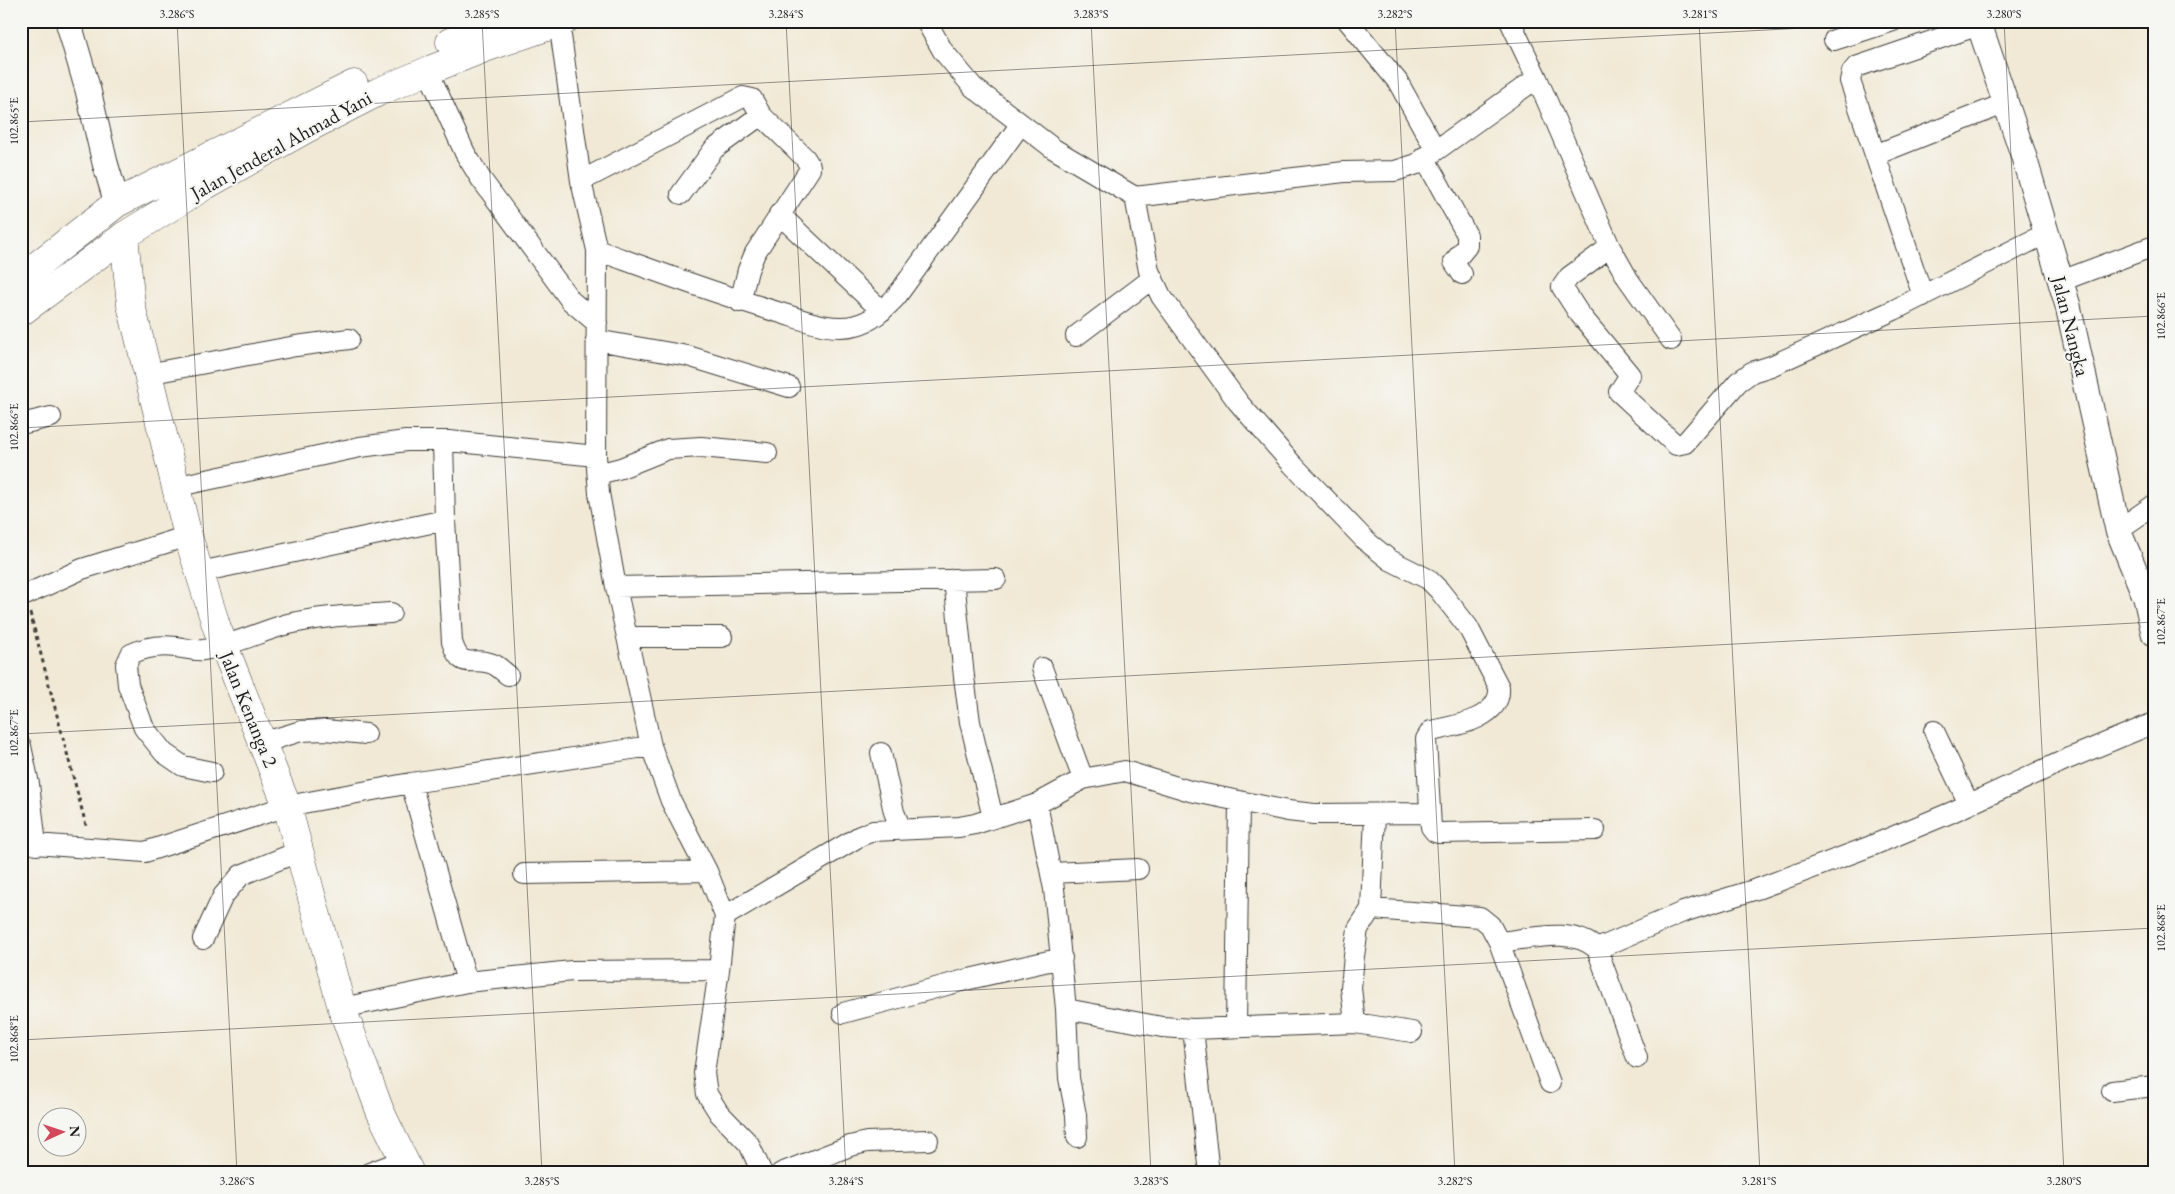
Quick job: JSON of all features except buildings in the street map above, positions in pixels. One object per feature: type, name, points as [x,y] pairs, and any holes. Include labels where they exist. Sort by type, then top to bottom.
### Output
[{"type":"main road","name":"Jalan Jenderal Ahmad Yani","points":[[21,278],[117,203],[364,80],[472,32],[502,21]]},
{"type":"main road","name":"Jalan Jenderal Ahmad Yani","points":[[21,312],[124,236],[206,185],[306,129],[378,92],[428,71],[485,48],[561,22]]},
{"type":"main road","name":"Jalan Kenanga 2","points":[[117,203],[124,236],[131,305],[174,487],[188,536],[224,646],[287,806],[342,1008],[380,1111],[407,1167]]},
{"type":"street","points":[[68,21],[117,203]]},
{"type":"street","points":[[926,21],[943,51],[973,87],[1020,125],[1054,149],[1135,197],[1344,172],[1395,171],[1417,164],[1429,153],[1537,78]]},
{"type":"street","points":[[1348,21],[1398,82],[1467,235],[1467,246],[1454,262],[1462,274]]},
{"type":"street","points":[[1834,40],[1893,21]]},
{"type":"street","points":[[561,22],[581,181],[596,250],[597,465],[616,587],[651,746],[671,801],[707,871],[725,916],[704,1073],[707,1094],[719,1113],[749,1144],[762,1173]]},
{"type":"street","points":[[1511,22],[1614,254],[1671,340]]},
{"type":"street","points":[[1923,296],[1850,81],[1852,72],[1856,67],[1979,23]]},
{"type":"street","name":"Jalan Nangka","points":[[1979,23],[2061,281],[2118,530],[2146,598],[2154,633]]},
{"type":"street","points":[[428,71],[465,153],[481,179],[596,332],[688,356],[789,387]]},
{"type":"street","points":[[581,181],[743,97],[752,99],[761,115],[805,158],[810,166],[808,174],[779,214],[751,261],[740,302]]},
{"type":"street","points":[[1875,155],[2006,103]]},
{"type":"street","points":[[681,194],[714,149],[761,115]]},
{"type":"street","points":[[596,250],[740,302],[822,325],[855,326],[870,320],[896,297],[1020,125]]},
{"type":"street","points":[[1135,197],[1144,250],[1161,296],[1238,402],[1292,464],[1366,541],[1390,560],[1428,578],[1468,627],[1484,654],[1499,687],[1500,695],[1497,704],[1479,718],[1431,731],[1426,739],[1431,826],[1435,832],[1595,830]]},
{"type":"street","points":[[779,214],[882,311]]},
{"type":"street","points":[[1614,254],[1569,277],[1562,287],[1578,312],[1630,375],[1619,392],[1676,445],[1685,443],[1725,395],[1752,372],[1771,366],[1923,296],[2047,233]]},
{"type":"street","points":[[2061,281],[2154,246]]},
{"type":"street","points":[[1076,336],[1153,278]]},
{"type":"street","points":[[147,374],[286,348],[349,339]]},
{"type":"street","points":[[21,424],[50,417]]},
{"type":"street","points":[[174,487],[360,447],[406,441],[443,441],[621,468],[668,449],[701,448],[767,453]]},
{"type":"street","points":[[443,441],[445,520],[452,642],[456,656],[462,660],[495,665],[508,675]]},
{"type":"street","points":[[2118,530],[2154,506]]},
{"type":"street","points":[[200,572],[445,520]]},
{"type":"street","points":[[23,596],[82,569],[188,536]]},
{"type":"street","points":[[954,579],[970,722],[993,818]]},
{"type":"street","points":[[616,587],[996,579]]},
{"type":"street","points":[[212,772],[183,766],[164,753],[144,728],[128,685],[126,666],[132,654],[152,647],[200,650],[224,646],[283,626],[313,619],[391,613]]},
{"type":"street","points":[[627,637],[722,637]]},
{"type":"street","points":[[1042,668],[1083,779]]},
{"type":"street","points":[[1597,949],[1683,912],[1760,888],[1871,846],[2065,760],[2154,723]]},
{"type":"street","points":[[262,743],[301,731],[325,730],[366,734]]},
{"type":"street","points":[[1934,731],[1969,804]]},
{"type":"street","points":[[21,746],[29,784],[28,844],[144,852],[287,806],[411,783],[651,746]]},
{"type":"street","points":[[881,754],[892,806],[901,829]]},
{"type":"street","points":[[725,916],[860,836],[873,831],[959,827],[1036,804],[1083,779],[1125,771],[1141,774],[1166,785],[1239,802],[1314,814],[1430,813]]},
{"type":"street","points":[[411,783],[466,982]]},
{"type":"street","points":[[1236,1027],[1239,802]]},
{"type":"street","points":[[1036,804],[1051,873],[1062,958],[1069,1078],[1076,1115],[1076,1137]]},
{"type":"street","points":[[1355,1023],[1351,988],[1354,956],[1358,929],[1370,909],[1375,814]]},
{"type":"street","points":[[203,939],[223,896],[241,874],[300,851]]},
{"type":"street","points":[[1051,873],[1138,870]]},
{"type":"street","points":[[524,874],[707,871]]},
{"type":"street","points":[[1370,909],[1480,917],[1490,925],[1499,942],[1550,1082]]},
{"type":"street","points":[[1499,942],[1566,936],[1589,942],[1597,949],[1636,1058]]},
{"type":"street","points":[[843,1013],[965,980],[1062,958]]},
{"type":"street","points":[[342,1008],[466,982],[572,971],[719,970]]},
{"type":"street","points":[[1066,1009],[1162,1027],[1193,1029],[1355,1023],[1412,1032]]},
{"type":"street","points":[[1193,1029],[1209,1173]]},
{"type":"street","points":[[2112,1091],[2154,1086]]},
{"type":"street","points":[[781,1173],[850,1146],[867,1142],[928,1140]]},
{"type":"street","points":[[369,1173],[407,1167]]},
{"type":"path","points":[[23,596],[93,849]]}]
